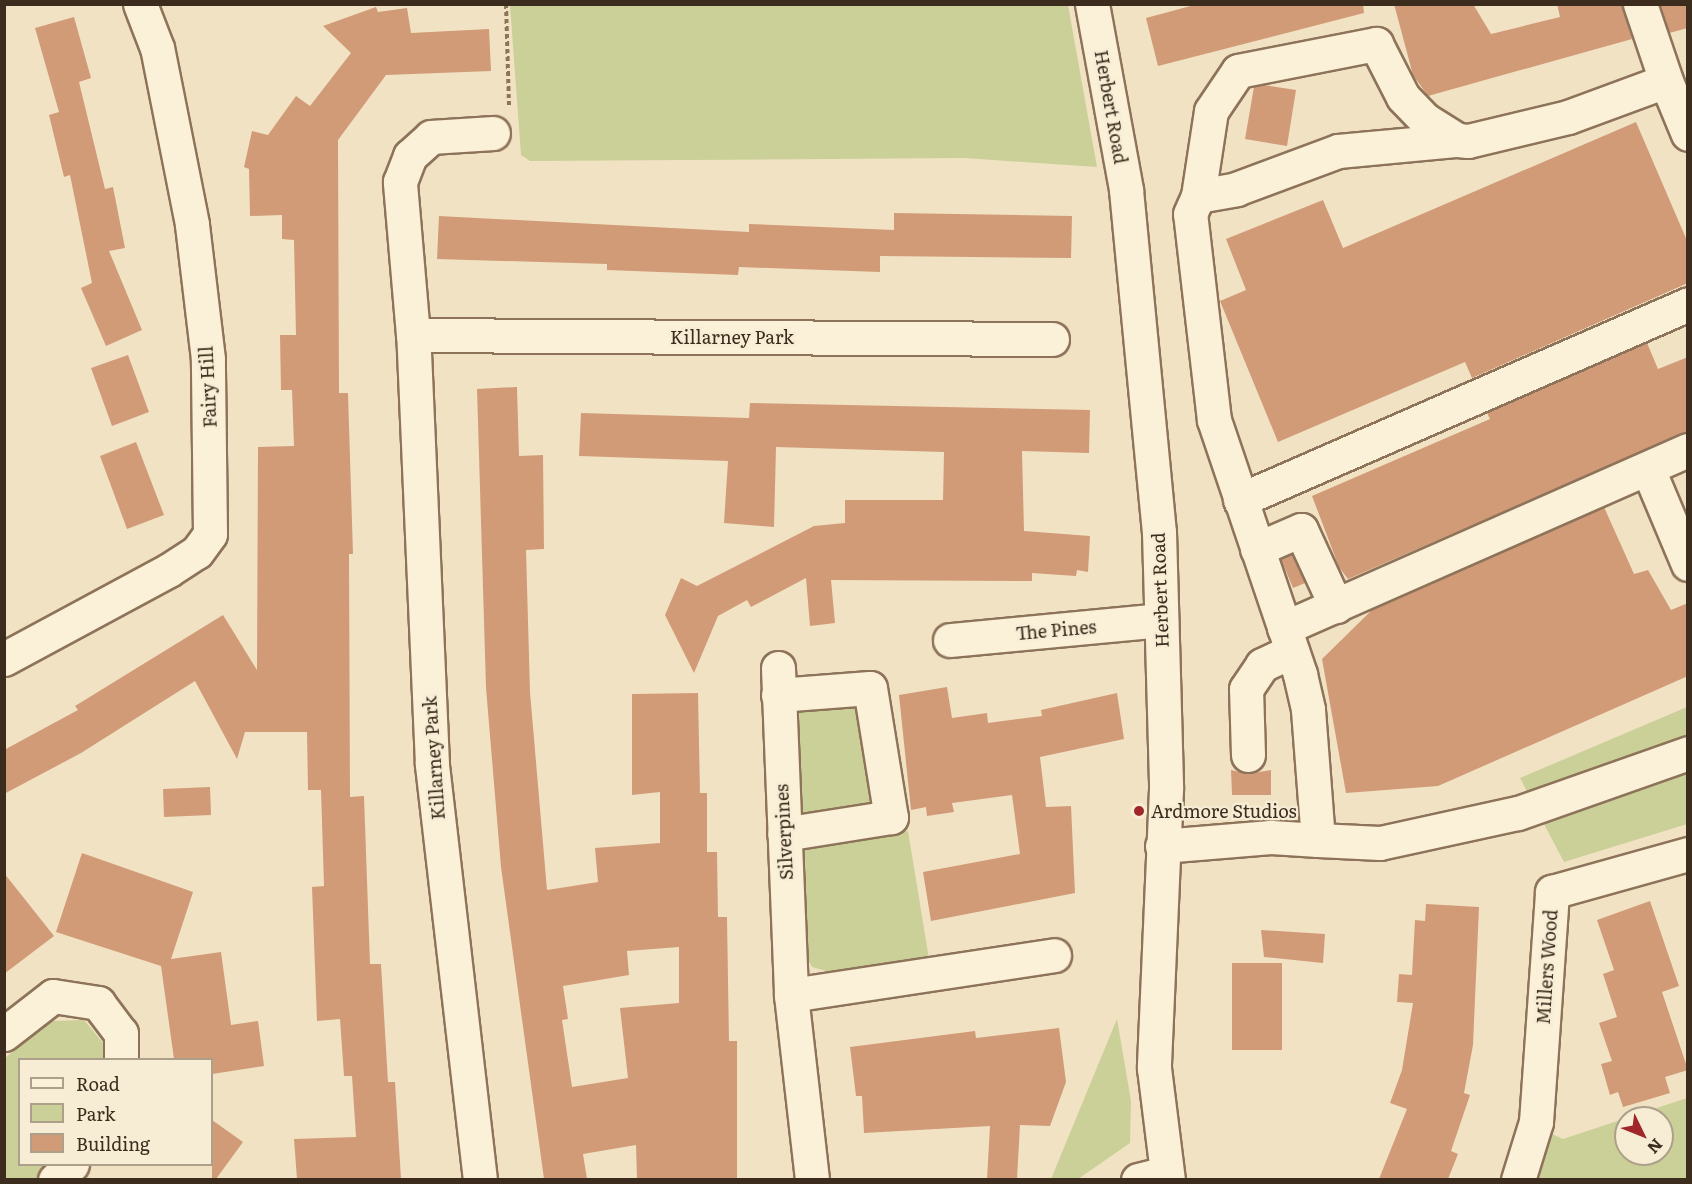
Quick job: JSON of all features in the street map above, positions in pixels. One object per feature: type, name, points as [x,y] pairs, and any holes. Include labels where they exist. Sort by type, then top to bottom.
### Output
[{"type":"street","name":"Fairy Hill","points":[[4,659],[169,570],[197,552],[210,534],[208,359],[192,224],[157,48],[140,4]]},
{"type":"street","name":"Herbert Road","points":[[1092,4],[1126,190],[1141,317],[1159,532],[1166,789],[1154,1068],[1157,1177]]},
{"type":"street","points":[[1640,4],[1666,81],[1688,134]]},
{"type":"street","points":[[1318,840],[1308,709],[1288,640],[1214,420],[1190,214],[1198,196],[1211,111],[1238,71],[1338,48],[1376,44],[1403,98],[1424,118],[1457,140]]},
{"type":"street","points":[[1198,196],[1236,189],[1338,151],[1513,133],[1666,81]]},
{"type":"street","name":"Killarney Park","points":[[480,1179],[432,764],[412,335],[400,182],[410,156],[431,137],[493,133]]},
{"type":"street","points":[[1240,500],[1688,304]]},
{"type":"street","name":"Killarney Park","points":[[412,335],[1052,339]]},
{"type":"street","points":[[1248,755],[1246,689],[1262,665],[1288,640],[1336,606],[1688,450]]},
{"type":"street","points":[[1648,469],[1688,564]]},
{"type":"street","points":[[1257,549],[1301,530],[1336,606]]},
{"type":"street","name":"The Pines","points":[[950,640],[1161,620]]},
{"type":"street","name":"Silverpines","points":[[784,834],[891,817],[870,688],[778,681],[784,834],[791,995],[812,1179]]},
{"type":"street","points":[[1162,846],[1271,837],[1380,843],[1518,813],[1688,753]]},
{"type":"street","name":"Millers Wood","points":[[1518,1179],[1536,1122],[1552,892],[1688,854]]},
{"type":"street","points":[[791,995],[1054,955]]},
{"type":"street","points":[[4,1034],[53,996],[98,1003],[121,1033],[121,1058]]},
{"type":"street","points":[[55,1179],[70,1166]]},
{"type":"path","points":[[493,133],[509,132],[506,4]]},
{"type":"green space","points":[[510,5],[1068,5],[1097,167],[964,158],[530,161],[521,155]]},
{"type":"green space","points":[[855,698],[876,814],[802,825],[799,708]]},
{"type":"green space","points":[[1687,707],[1687,824],[1564,862],[1520,778]]},
{"type":"green space","points":[[908,831],[929,959],[833,973],[812,967],[805,955],[800,842]]},
{"type":"green space","points":[[1117,1019],[1131,1101],[1130,1143],[1078,1179],[1051,1179]]},
{"type":"green space","points":[[84,1020],[104,1044],[107,1058],[18,1058],[18,1166],[54,1166],[39,1179],[5,1180],[5,1058],[51,1021]]},
{"type":"green space","points":[[1687,1098],[1687,1179],[1535,1180],[1550,1133],[1563,1139],[1614,1122],[1614,1166],[1674,1166],[1674,1106],[1663,1106]]},
{"type":"building","points":[[1198,4],[1363,4],[1364,13],[1158,66],[1146,18]]},
{"type":"building","points":[[1394,4],[1473,4],[1491,34],[1560,17],[1557,4],[1622,4],[1632,39],[1428,96],[1413,75]]},
{"type":"building","points":[[1660,4],[1688,4],[1688,28],[1669,33]]},
{"type":"building","points":[[376,7],[378,12],[407,8],[411,33],[489,29],[491,71],[386,75],[338,140],[339,393],[348,393],[353,554],[349,554],[350,797],[364,796],[370,964],[381,964],[388,1082],[395,1082],[401,1179],[297,1179],[294,1139],[356,1137],[352,1076],[344,1076],[340,1019],[317,1021],[312,887],[324,886],[321,790],[308,790],[307,732],[245,732],[237,759],[195,681],[81,753],[4,794],[4,750],[78,710],[75,706],[223,615],[257,670],[258,447],[294,446],[292,390],[281,390],[280,335],[296,335],[294,240],[282,239],[282,215],[250,216],[249,169],[244,167],[252,131],[268,135],[296,96],[310,106],[351,53],[323,26]]},
{"type":"building","points":[[74,17],[91,78],[79,82],[105,189],[113,187],[125,248],[109,251],[142,330],[106,346],[81,288],[92,283],[70,175],[64,177],[49,115],[59,112],[35,28]]},
{"type":"building","points":[[1264,85],[1296,90],[1287,146],[1245,139],[1254,87]]},
{"type":"building","points":[[1636,122],[1688,243],[1688,283],[1472,378],[1465,362],[1278,442],[1220,301],[1246,290],[1226,239],[1323,200],[1343,248]]},
{"type":"building","points":[[894,213],[1072,216],[1071,258],[880,256],[880,272],[739,267],[738,275],[607,270],[607,264],[437,259],[439,216],[749,232],[749,224],[894,230]]},
{"type":"building","points":[[1647,343],[1658,369],[1688,357],[1688,432],[1348,579],[1339,567],[1312,496],[1490,419],[1487,413]]},
{"type":"building","points":[[128,355],[149,412],[112,426],[91,368]]},
{"type":"building","points":[[517,387],[519,456],[543,455],[544,549],[526,550],[530,692],[547,890],[598,882],[595,848],[660,843],[660,792],[632,795],[632,694],[698,693],[700,793],[707,793],[707,852],[717,852],[718,917],[727,917],[729,1041],[737,1041],[737,1179],[637,1179],[636,1145],[583,1154],[587,1179],[544,1179],[501,867],[486,688],[477,389]],"holes":[[[679,947],[679,1003],[620,1008],[628,1078],[572,1087],[562,1020],[568,1019],[563,986],[629,975],[627,951]]]},
{"type":"building","points":[[750,403],[1090,410],[1089,453],[1022,451],[1024,531],[1090,536],[1088,572],[1077,570],[1076,576],[1032,573],[1032,581],[831,580],[835,623],[810,626],[806,578],[751,607],[747,600],[718,616],[694,673],[665,615],[681,578],[697,586],[814,526],[845,523],[845,500],[943,500],[944,452],[776,447],[774,527],[724,523],[728,461],[579,456],[581,413],[749,418]]},
{"type":"building","points":[[136,442],[164,515],[127,529],[100,456]]},
{"type":"building","points":[[1604,507],[1634,574],[1648,570],[1671,610],[1688,603],[1688,676],[1438,786],[1346,793],[1322,659],[1373,609]]},
{"type":"building","points":[[1292,554],[1305,583],[1293,588],[1281,559]]},
{"type":"building","points":[[947,687],[952,718],[987,713],[988,723],[1042,716],[1041,710],[1117,693],[1124,739],[1040,757],[1046,807],[1071,806],[1075,893],[931,921],[923,872],[1020,854],[1012,795],[952,803],[954,812],[927,816],[926,807],[911,810],[899,695]]},
{"type":"building","points":[[1231,770],[1248,774],[1271,770],[1271,795],[1232,795]]},
{"type":"building","points":[[210,787],[211,815],[164,817],[163,789]]},
{"type":"building","points":[[82,853],[193,892],[171,959],[221,952],[231,1025],[258,1021],[264,1066],[213,1074],[213,1058],[174,1058],[161,966],[56,932]]},
{"type":"building","points":[[4,873],[54,936],[4,974]]},
{"type":"building","points":[[1650,901],[1679,986],[1662,992],[1688,1070],[1665,1077],[1670,1093],[1626,1106],[1623,1106],[1618,1092],[1610,1095],[1601,1064],[1612,1061],[1599,1023],[1617,1017],[1603,974],[1614,970],[1597,920]]},
{"type":"building","points":[[1426,904],[1479,907],[1473,1045],[1464,1093],[1470,1095],[1451,1151],[1458,1154],[1448,1179],[1379,1179],[1407,1109],[1390,1103],[1402,1070],[1413,1003],[1397,1002],[1399,974],[1412,975],[1415,920],[1425,921]]},
{"type":"building","points":[[1261,930],[1325,934],[1323,963],[1264,957]]},
{"type":"building","points":[[1232,963],[1282,963],[1282,1050],[1232,1050]]},
{"type":"building","points":[[1059,1028],[1066,1082],[1050,1126],[1020,1125],[1017,1179],[987,1179],[990,1126],[864,1133],[862,1096],[856,1096],[850,1047],[975,1031],[976,1038]]},
{"type":"building","points":[[213,1121],[243,1142],[216,1179],[212,1179]]},
{"type":"place","name":"Ardmore Studios","points":[[1139,811]]}]
